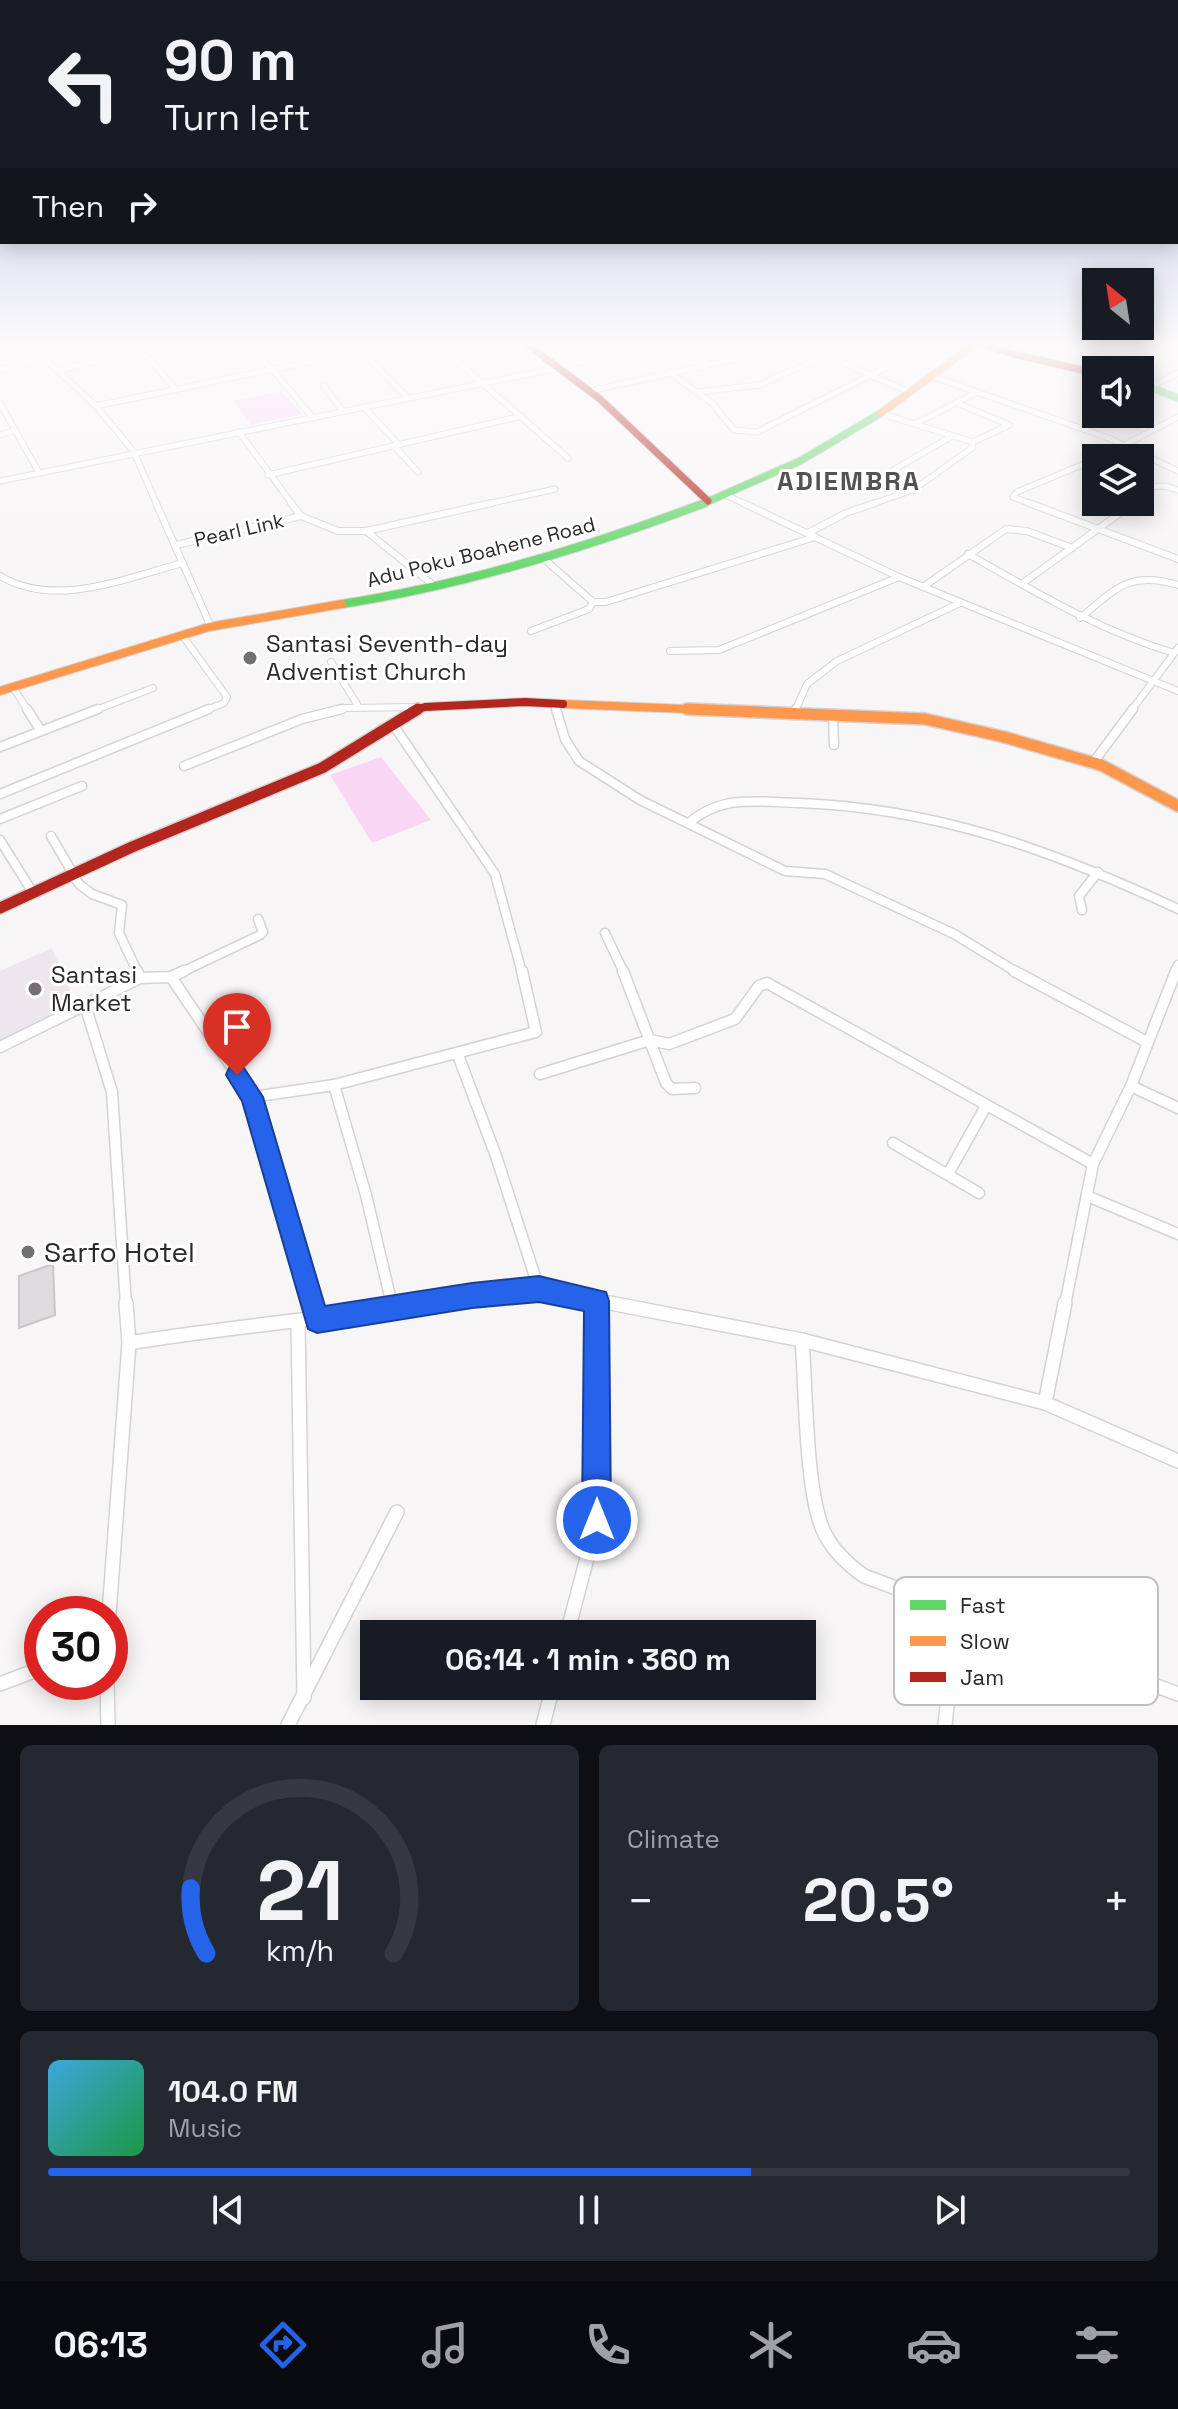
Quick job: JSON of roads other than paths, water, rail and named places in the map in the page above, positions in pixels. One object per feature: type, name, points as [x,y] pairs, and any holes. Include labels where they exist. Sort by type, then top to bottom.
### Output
[{"type":"street","points":[[9,422],[38,471]]},
{"type":"street","points":[[110,422],[134,452],[211,627]]},
{"type":"street","points":[[0,481],[289,422]]},
{"type":"street","points":[[377,422],[418,472]]},
{"type":"street","points":[[268,475],[495,422]]},
{"type":"street","points":[[529,422],[568,458]]},
{"type":"street","points":[[627,422],[708,501]]},
{"type":"street","points":[[724,422],[750,434],[773,422]]},
{"type":"street","name":"Adu Poku Boahene Road","points":[[0,691],[211,627],[392,595],[544,559],[726,495],[825,448],[864,422]]},
{"type":"street","points":[[910,422],[973,442],[1008,422]]},
{"type":"street","points":[[1062,422],[1121,444]]},
{"type":"street","points":[[1131,444],[1168,422]]},
{"type":"street","points":[[0,435],[13,431]]},
{"type":"street","points":[[239,432],[301,516],[338,531],[366,531],[555,489]]},
{"type":"street","points":[[908,492],[878,479],[952,436]]},
{"type":"street","points":[[808,533],[846,513],[908,492],[972,448],[973,442]]},
{"type":"street","points":[[1154,459],[1178,471]]},
{"type":"street","points":[[1082,465],[1017,492],[1013,497],[1178,559]]},
{"type":"street","points":[[1154,486],[1178,490]]},
{"type":"street","points":[[726,495],[899,577],[1178,691]]},
{"type":"street","name":"Pearl Link","points":[[176,545],[301,516]]},
{"type":"street","points":[[1023,583],[1116,516]]},
{"type":"street","points":[[923,587],[1000,531],[1014,528],[1072,548]]},
{"type":"street","points":[[366,531],[432,584]]},
{"type":"street","points":[[544,559],[593,602],[606,602],[815,537]]},
{"type":"street","points":[[968,554],[1080,618],[1121,636],[1176,651],[1093,763]]},
{"type":"street","points":[[2,580],[26,590],[66,591],[183,563]]},
{"type":"street","points":[[670,651],[719,650],[899,577]]},
{"type":"street","points":[[1080,618],[1133,578],[1152,577],[1178,585]]},
{"type":"street","points":[[531,631],[589,609],[593,602]]},
{"type":"street","points":[[793,715],[807,684],[837,661],[960,603]]},
{"type":"street","points":[[0,794],[224,703],[227,697],[182,635]]},
{"type":"street","points":[[331,662],[358,706]]},
{"type":"street","points":[[13,687],[41,731]]},
{"type":"street","points":[[0,747],[153,688]]},
{"type":"street","points":[[184,766],[302,719],[358,706],[418,707],[514,702],[936,721],[1093,763],[1126,776],[1178,806]]},
{"type":"street","points":[[555,704],[565,739],[579,761],[640,800],[785,871],[825,874],[954,934],[1038,985],[1147,1042]]},
{"type":"street","points":[[0,908],[132,847],[322,768],[418,707]]},
{"type":"street","points":[[833,716],[834,745]]},
{"type":"street","points":[[252,1097],[334,1085],[458,1055],[536,1032],[495,874],[392,723]]},
{"type":"street","points":[[0,819],[82,786]]},
{"type":"street","points":[[689,823],[702,809],[715,803],[750,800],[861,806],[981,833],[1098,872],[1178,909]]},
{"type":"street","points":[[51,836],[81,886],[93,895],[111,898],[122,905],[119,933],[140,978]]},
{"type":"street","points":[[0,840],[33,893]]},
{"type":"street","points":[[1082,910],[1079,896],[1098,872]]},
{"type":"street","points":[[0,1047],[140,978],[171,977],[260,935],[263,932],[258,919]]},
{"type":"street","points":[[605,933],[668,1087],[695,1088]]},
{"type":"street","points":[[1045,1403],[1093,1164],[1131,1086],[1178,965]]},
{"type":"street","points":[[171,977],[252,1097],[317,1320]]},
{"type":"street","points":[[540,1074],[650,1040],[669,1044],[735,1019],[759,986],[771,984],[1093,1164]]},
{"type":"street","points":[[85,1005],[112,1092],[129,1343],[110,1596]]},
{"type":"street","points":[[458,1055],[496,1156],[539,1289]]},
{"type":"street","points":[[334,1085],[366,1195],[393,1308]]},
{"type":"street","points":[[1131,1086],[1178,1108]]},
{"type":"street","points":[[948,1174],[986,1106]]},
{"type":"street","points":[[893,1143],[979,1193]]},
{"type":"street","points":[[1087,1196],[1178,1234]]},
{"type":"street","points":[[129,1343],[317,1320],[472,1295],[539,1289],[802,1340],[1045,1403],[1178,1461]]},
{"type":"street","points":[[571,1620],[597,1520],[597,1301]]},
{"type":"street","points":[[298,1321],[304,1698]]},
{"type":"street","points":[[802,1340],[815,1510],[826,1537],[851,1567],[864,1576],[894,1587]]},
{"type":"street","points":[[288,1725],[397,1512]]},
{"type":"street","points":[[0,1684],[24,1675]]},
{"type":"street","points":[[1158,1686],[1178,1694]]},
{"type":"street","points":[[107,1700],[108,1725]]},
{"type":"street","points":[[543,1725],[549,1700]]},
{"type":"street","points":[[945,1725],[947,1705]]},
{"type":"place","name":"Santasi Seventh-day Adventist Church","points":[[250,658]]},
{"type":"place","name":"Santasi Market","points":[[35,989]]},
{"type":"place","name":"Sarfo Hotel","points":[[28,1252]]},
{"type":"district","name":"ADIEMBRA","points":[[849,481]]}]
